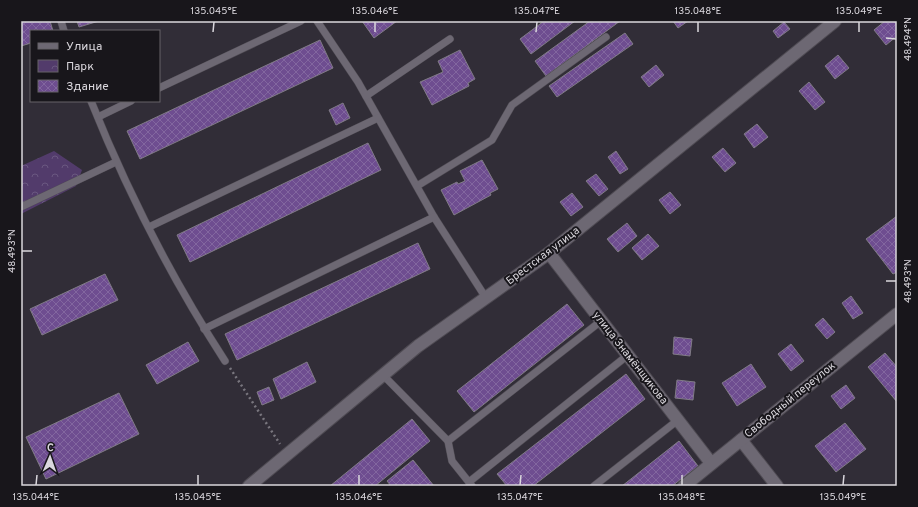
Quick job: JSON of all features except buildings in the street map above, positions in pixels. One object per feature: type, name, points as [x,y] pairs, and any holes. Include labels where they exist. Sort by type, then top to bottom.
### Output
[{"type":"street","name":"Брестская улица","points":[[249,486],[418,346],[548,253],[835,21]]},
{"type":"street","name":"улица Знамёнщикова","points":[[548,253],[711,463]]},
{"type":"street","name":"Свободный переулок","points":[[684,486],[897,314]]},
{"type":"street","points":[[741,440],[777,486]]},
{"type":"lane","points":[[160,88],[301,21]]},
{"type":"lane","points":[[317,21],[366,96],[434,217],[486,298]]},
{"type":"lane","points":[[417,186],[492,140],[512,104],[606,37]]},
{"type":"lane","points":[[366,96],[450,39]]},
{"type":"lane","points":[[91,102],[116,162],[149,227],[204,329],[225,361]]},
{"type":"lane","points":[[98,117],[129,102]]},
{"type":"lane","points":[[149,227],[378,118]]},
{"type":"lane","points":[[21,207],[116,162]]},
{"type":"lane","points":[[204,329],[434,217]]},
{"type":"lane","points":[[448,441],[601,321]]},
{"type":"lane","points":[[383,375],[448,441],[452,461],[471,484],[628,355]]},
{"type":"lane","points":[[594,486],[678,420]]},
{"type":"path","points":[[225,361],[287,455]]},
{"type":"green space","points":[[54,151],[82,170],[76,186],[21,214],[21,166]]}]
